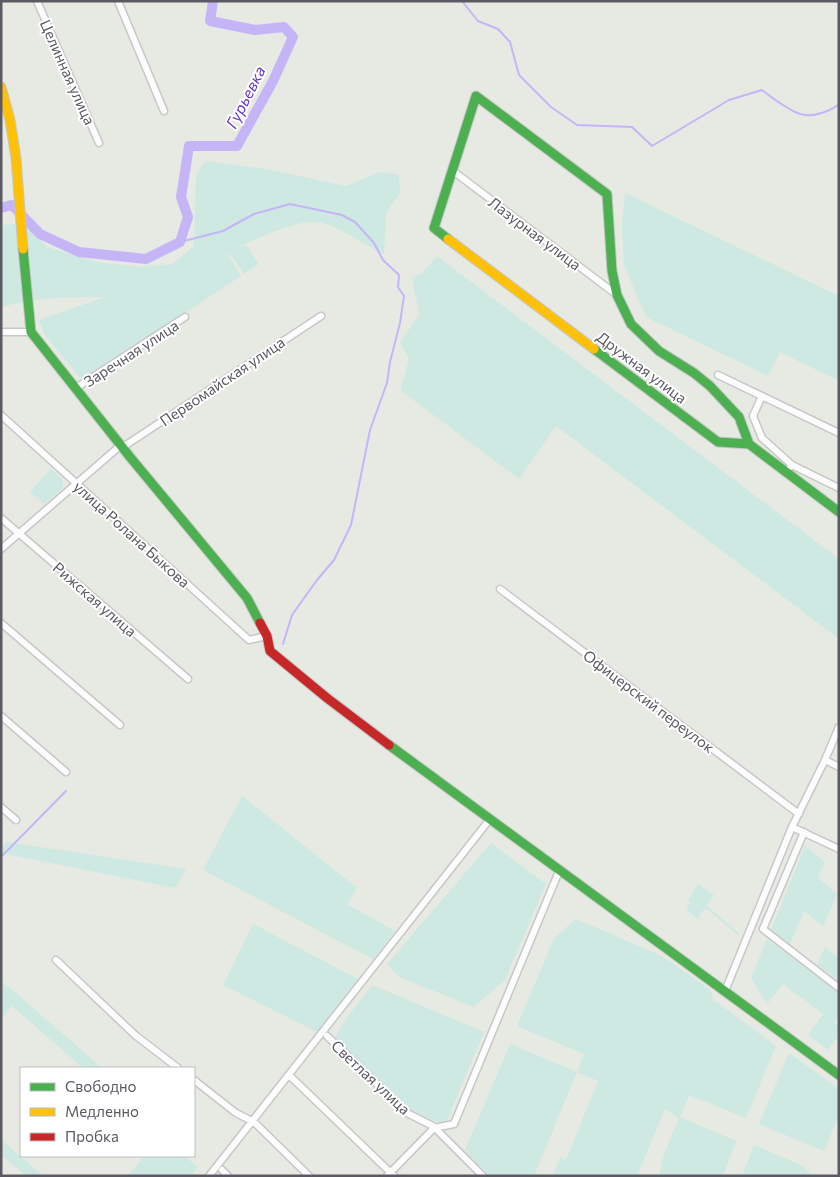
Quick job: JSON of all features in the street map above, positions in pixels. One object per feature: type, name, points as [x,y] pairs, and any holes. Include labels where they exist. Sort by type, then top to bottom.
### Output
[{"type":"street","name":"Целинная улица","points":[[37,1],[99,143]]},
{"type":"street","points":[[118,1],[164,111]]},
{"type":"street","points":[[1,87],[10,120],[16,158],[18,200],[31,332],[247,598],[267,636],[270,651],[343,710],[839,1075]]},
{"type":"street","name":"Дружная улица","points":[[618,295],[612,271],[607,194],[476,96],[434,228],[718,442],[749,444]]},
{"type":"street","name":"Лазурная улица","points":[[452,171],[618,295]]},
{"type":"street","points":[[618,295],[631,324],[659,351],[694,373],[710,386],[739,417],[749,444],[789,468],[839,488]]},
{"type":"street","name":"Первомайская улица","points":[[1,549],[122,446],[321,316]]},
{"type":"street","name":"Заречная улица","points":[[76,388],[185,317]]},
{"type":"street","points":[[1,332],[31,332]]},
{"type":"street","points":[[718,375],[839,434]]},
{"type":"street","points":[[762,396],[753,416],[762,438],[789,468],[839,512]]},
{"type":"street","name":"улица Ролана Быкова","points":[[1,415],[249,640],[267,636]]},
{"type":"street","name":"Рижская улица","points":[[1,518],[188,679]]},
{"type":"street","name":"Офицерский переулок","points":[[500,589],[798,814]]},
{"type":"street","points":[[1,623],[120,725]]},
{"type":"street","points":[[1,716],[66,772]]},
{"type":"street","points":[[725,991],[792,827],[839,727]]},
{"type":"street","points":[[825,760],[839,767]]},
{"type":"street","points":[[1,808],[16,820]]},
{"type":"street","points":[[209,1176],[490,819]]},
{"type":"street","points":[[792,827],[839,849]]},
{"type":"street","points":[[804,832],[763,929],[839,988]]},
{"type":"street","points":[[290,1076],[391,1175],[434,1128],[454,1124],[560,869]]},
{"type":"street","points":[[56,960],[135,1035],[177,1067]]},
{"type":"street","name":"Светлая улица","points":[[327,1036],[408,1113],[434,1128],[483,1176]]},
{"type":"street","points":[[195,1081],[236,1113],[254,1122],[309,1176]]},
{"type":"street","points":[[222,1170],[228,1176]]},
{"type":"shaded area","points":[[205,161],[265,169],[346,186],[380,172],[399,175],[400,193],[386,213],[384,255],[323,223],[303,223],[264,235],[233,251],[246,245],[259,264],[244,274],[230,254],[228,255],[241,276],[82,380],[45,335],[39,320],[105,297],[40,299],[1,307],[1,225],[25,223],[47,247],[96,262],[140,267],[172,264],[194,246],[196,175]]},
{"type":"shaded area","points":[[625,193],[839,296],[839,381],[780,352],[768,376],[646,317],[624,265],[622,224]]},
{"type":"shaded area","points":[[437,256],[839,559],[839,639],[556,426],[519,479],[400,390],[409,360],[400,342],[419,313],[412,278],[422,273]]},
{"type":"shaded area","points":[[51,469],[63,480],[63,488],[44,504],[30,492]]},
{"type":"shaded area","points":[[242,796],[357,888],[347,904],[395,931],[373,959],[203,870]]},
{"type":"shaded area","points":[[7,842],[186,869],[175,888],[6,854],[1,857],[1,847]]},
{"type":"shaded area","points":[[491,843],[546,884],[505,980],[474,1007],[399,977],[387,964]]},
{"type":"shaded area","points":[[805,846],[825,862],[818,878],[837,894],[823,926],[804,911],[790,944],[771,930]]},
{"type":"shaded area","points":[[698,884],[714,895],[707,906],[739,933],[738,935],[707,909],[702,911],[698,919],[686,910],[690,903],[688,900]]},
{"type":"shaded area","points":[[576,919],[662,956],[709,989],[714,1000],[776,1046],[746,1118],[689,1095],[680,1117],[736,1141],[723,1176],[659,1176],[664,1154],[679,1118],[665,1109],[637,1176],[553,1176],[560,1158],[566,1160],[598,1081],[577,1072],[584,1054],[517,1026],[554,938]]},
{"type":"shaded area","points":[[253,924],[358,979],[317,1032],[223,985]]},
{"type":"shaded area","points":[[767,939],[839,993],[839,1016],[834,1022],[839,1026],[839,1035],[828,1050],[808,1035],[823,1014],[783,984],[767,1004],[751,978]]},
{"type":"shaded area","points":[[825,947],[839,958],[839,981],[817,965]]},
{"type":"shaded area","points":[[1,981],[101,1067],[82,1067],[12,1006],[1,1018]]},
{"type":"shaded area","points":[[372,985],[484,1032],[445,1125],[411,1110],[335,1038],[345,1020]]},
{"type":"shaded area","points":[[510,1044],[577,1072],[534,1176],[490,1176],[465,1150]]},
{"type":"shaded area","points":[[789,1053],[839,1089],[839,1115],[824,1151],[759,1124]]},
{"type":"shaded area","points":[[1,1140],[44,1176],[26,1176],[1,1155]]},
{"type":"shaded area","points":[[754,1145],[803,1166],[813,1176],[742,1176]]},
{"type":"shaded area","points":[[144,1157],[185,1157],[198,1167],[191,1176],[127,1176]]},
{"type":"waterway","name":"Гурьевка","points":[[1,208],[12,205],[40,234],[79,252],[146,259],[180,242],[188,217],[181,197],[189,146],[237,146],[273,81],[293,37],[284,27],[255,30],[210,21],[213,1]]},
{"type":"waterway","points":[[462,1],[478,21],[498,29],[510,42],[519,75],[551,107],[577,125],[632,127],[652,146],[729,100],[762,90],[783,105],[801,114],[819,114],[839,104]]},
{"type":"waterway","points":[[180,242],[223,231],[254,214],[290,204],[342,215],[355,222],[374,243],[383,260],[399,275],[398,287],[404,296],[400,323],[390,362],[387,383],[370,430],[351,525],[334,560],[292,615],[283,644]]},
{"type":"waterway","points":[[1,857],[66,791]]},
{"type":"traffic: fast","points":[[448,239],[434,228],[476,96],[607,194],[612,271],[617,295],[631,324],[659,351],[694,373],[710,386],[739,417],[749,444]]},
{"type":"traffic: fast","points":[[23,249],[31,332],[130,457],[247,598],[260,623]]},
{"type":"traffic: fast","points":[[594,349],[718,442],[749,444],[839,512]]},
{"type":"traffic: fast","points":[[389,745],[839,1075]]},
{"type":"traffic: slow","points":[[1,87],[10,120],[16,158],[23,249]]},
{"type":"traffic: slow","points":[[448,239],[594,349]]},
{"type":"traffic: jam","points":[[260,623],[267,636],[270,651],[327,698],[389,745]]}]
